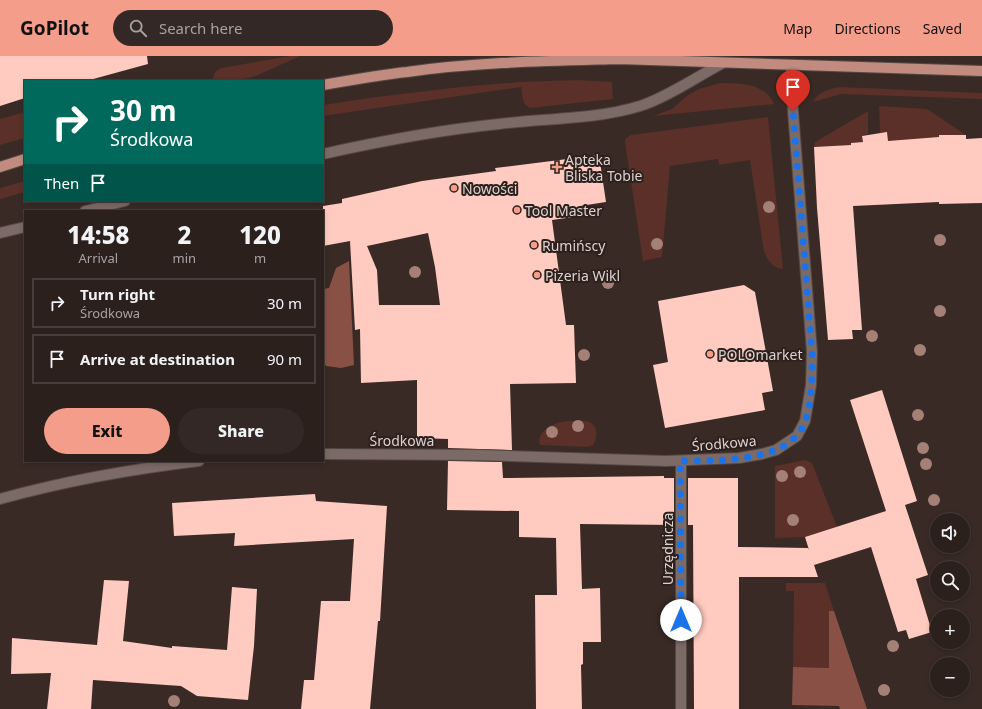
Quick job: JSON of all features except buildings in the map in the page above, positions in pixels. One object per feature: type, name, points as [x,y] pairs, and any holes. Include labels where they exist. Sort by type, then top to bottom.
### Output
[{"type":"main road","points":[[324,85],[408,71],[501,63],[619,59],[982,71]]},
{"type":"main road","points":[[0,167],[24,160]]},
{"type":"street","points":[[324,154],[425,133],[622,111],[641,106],[658,98],[723,63]]},
{"type":"street","name":"Środkowa","points":[[324,454],[478,455],[633,461],[680,461],[739,458],[762,454],[776,450],[796,436],[805,421],[811,385],[812,352],[793,111],[791,65]]},
{"type":"street","points":[[89,210],[121,202]]},
{"type":"street","points":[[0,233],[24,226]]},
{"type":"street","name":"Urzędnicza","points":[[680,461],[681,709]]},
{"type":"street","points":[[0,499],[84,479],[190,462]]},
{"type":"shaded area","points":[[290,56],[300,56],[256,76],[239,80],[213,80],[217,70],[221,68]]},
{"type":"shaded area","points":[[578,80],[612,82],[613,99],[530,108],[524,102],[521,87],[324,116],[324,105],[460,87],[520,82]]},
{"type":"shaded area","points":[[720,83],[744,84],[758,88],[770,97],[774,104],[653,116],[672,109],[688,95],[699,89]]},
{"type":"shaded area","points":[[840,87],[982,93],[982,99],[841,94],[813,102],[821,93]]},
{"type":"shaded area","points":[[879,106],[927,109],[966,135],[939,135],[939,140],[888,141],[887,133],[880,133]]},
{"type":"shaded area","points":[[868,111],[868,134],[862,135],[863,142],[852,143],[851,145],[814,147],[815,142]]},
{"type":"shaded area","points":[[24,112],[24,138],[0,145],[0,119]]},
{"type":"shaded area","points":[[768,117],[783,269],[771,264],[764,252],[750,160],[719,165],[718,159],[670,166],[662,257],[643,261],[625,142],[626,138],[631,135]]},
{"type":"shaded area","points":[[24,181],[24,192],[0,199],[0,188]]},
{"type":"shaded area","points":[[349,261],[354,365],[341,368],[326,366],[324,363],[324,289],[329,288],[336,268]]},
{"type":"shaded area","points":[[570,421],[586,421],[593,425],[596,431],[596,438],[593,445],[587,447],[541,445],[539,443],[542,433],[550,426]]},
{"type":"shaded area","points":[[805,460],[812,463],[837,527],[805,537],[775,538],[775,466]]},
{"type":"shaded area","points":[[786,583],[825,583],[834,611],[829,612],[829,668],[793,667],[794,591],[786,591]]},
{"type":"shaded area","points":[[829,611],[834,611],[867,709],[840,709],[839,706],[792,705],[793,667],[829,668]]},
{"type":"place","name":"Apteka Bliska Tobie","points":[[557,167]]},
{"type":"place","name":"Nowości","points":[[454,188]]},
{"type":"place","name":"Tool Master","points":[[517,210]]},
{"type":"place","name":"Rumińscy","points":[[534,245]]},
{"type":"place","name":"Pizeria Wikl","points":[[537,275]]},
{"type":"place","name":"POLOmarket","points":[[710,354]]},
{"type":"route","points":[[681,620],[680,461],[739,458],[776,450],[796,436],[805,421],[808,411],[811,385],[812,352],[793,111]]}]
